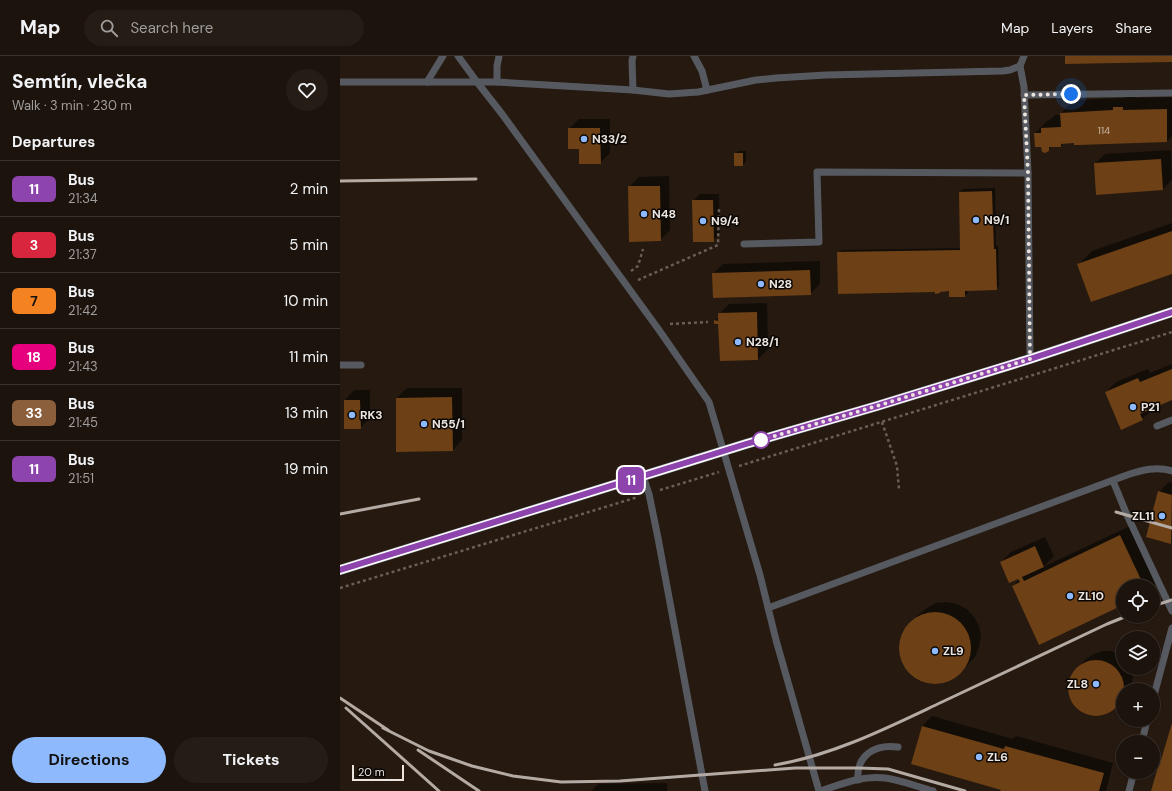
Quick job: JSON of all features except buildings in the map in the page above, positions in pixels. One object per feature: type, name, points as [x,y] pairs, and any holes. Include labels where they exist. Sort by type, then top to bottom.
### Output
[{"type":"main road","points":[[340,570],[746,444],[1030,359],[1172,312]]},
{"type":"lane","points":[[427,82],[443,56]]},
{"type":"lane","points":[[458,56],[659,330],[709,402],[760,575],[776,640],[820,791],[858,780],[883,778],[933,791]]},
{"type":"lane","points":[[497,82],[497,66],[499,56]]},
{"type":"lane","points":[[633,56],[633,90]]},
{"type":"lane","points":[[694,56],[702,71],[707,90]]},
{"type":"lane","points":[[1024,56],[1020,66],[1024,95],[1028,173],[1030,359]]},
{"type":"lane","points":[[340,82],[497,82],[633,90],[669,94],[707,90],[756,80],[826,75],[1003,71],[1020,66]]},
{"type":"lane","points":[[1024,95],[1172,93]]},
{"type":"lane","points":[[744,244],[819,242],[817,172],[1028,173]]},
{"type":"lane","points":[[340,365],[361,365]]},
{"type":"lane","points":[[1157,426],[1172,420]]},
{"type":"lane","points":[[768,608],[1127,475],[1146,470],[1160,469],[1172,471]]},
{"type":"lane","points":[[643,476],[658,538],[705,791]]},
{"type":"lane","points":[[1113,481],[1127,515],[1172,611]]},
{"type":"lane","points":[[1157,683],[1172,628]]},
{"type":"lane","points":[[858,780],[859,768],[863,758],[867,754],[878,748],[891,746],[898,747]]},
{"type":"lane","points":[[1129,791],[1132,779]]},
{"type":"path","points":[[626,285],[718,245],[719,207]]},
{"type":"path","points":[[621,278],[638,266],[643,248]]},
{"type":"path","points":[[659,330],[668,324],[708,322]]},
{"type":"path","points":[[750,463],[1172,332]]},
{"type":"path","points":[[877,406],[897,466],[899,490]]},
{"type":"path","points":[[340,588],[706,476]]},
{"type":"railway","points":[[340,181],[476,179]]},
{"type":"railway","points":[[340,514],[419,499]]},
{"type":"railway","points":[[1116,512],[1172,528]]},
{"type":"railway","points":[[1160,604],[1172,600]]},
{"type":"railway","points":[[775,765],[819,754],[861,739],[1116,620]]},
{"type":"railway","points":[[340,698],[388,730]]},
{"type":"railway","points":[[346,708],[439,791]]},
{"type":"railway","points":[[383,728],[429,751],[472,766],[513,776],[561,782],[620,781],[795,768],[859,768],[888,769],[965,791]]},
{"type":"railway","points":[[418,750],[479,791]]},
{"type":"bus line","name":"11","points":[[340,570],[746,444],[1030,359],[1172,312]]},
{"type":"place","name":"N33/2","points":[[584,139]]},
{"type":"place","name":"N48","points":[[644,214]]},
{"type":"place","name":"N9/1","points":[[976,220]]},
{"type":"place","name":"N9/4","points":[[703,221]]},
{"type":"place","name":"N28","points":[[761,284]]},
{"type":"place","name":"N28/1","points":[[738,342]]},
{"type":"place","name":"P21","points":[[1133,407]]},
{"type":"place","name":"RK3","points":[[352,415]]},
{"type":"place","name":"N55/1","points":[[424,424]]},
{"type":"place","name":"ZL11","points":[[1162,516]]},
{"type":"place","name":"ZL10","points":[[1070,596]]},
{"type":"place","name":"ZL9","points":[[935,651]]},
{"type":"place","name":"ZL8","points":[[1096,684]]},
{"type":"place","name":"ZL6","points":[[979,757]]},
{"type":"route","points":[[761,440],[1030,359],[1028,173],[1024,95],[1071,94]]}]
